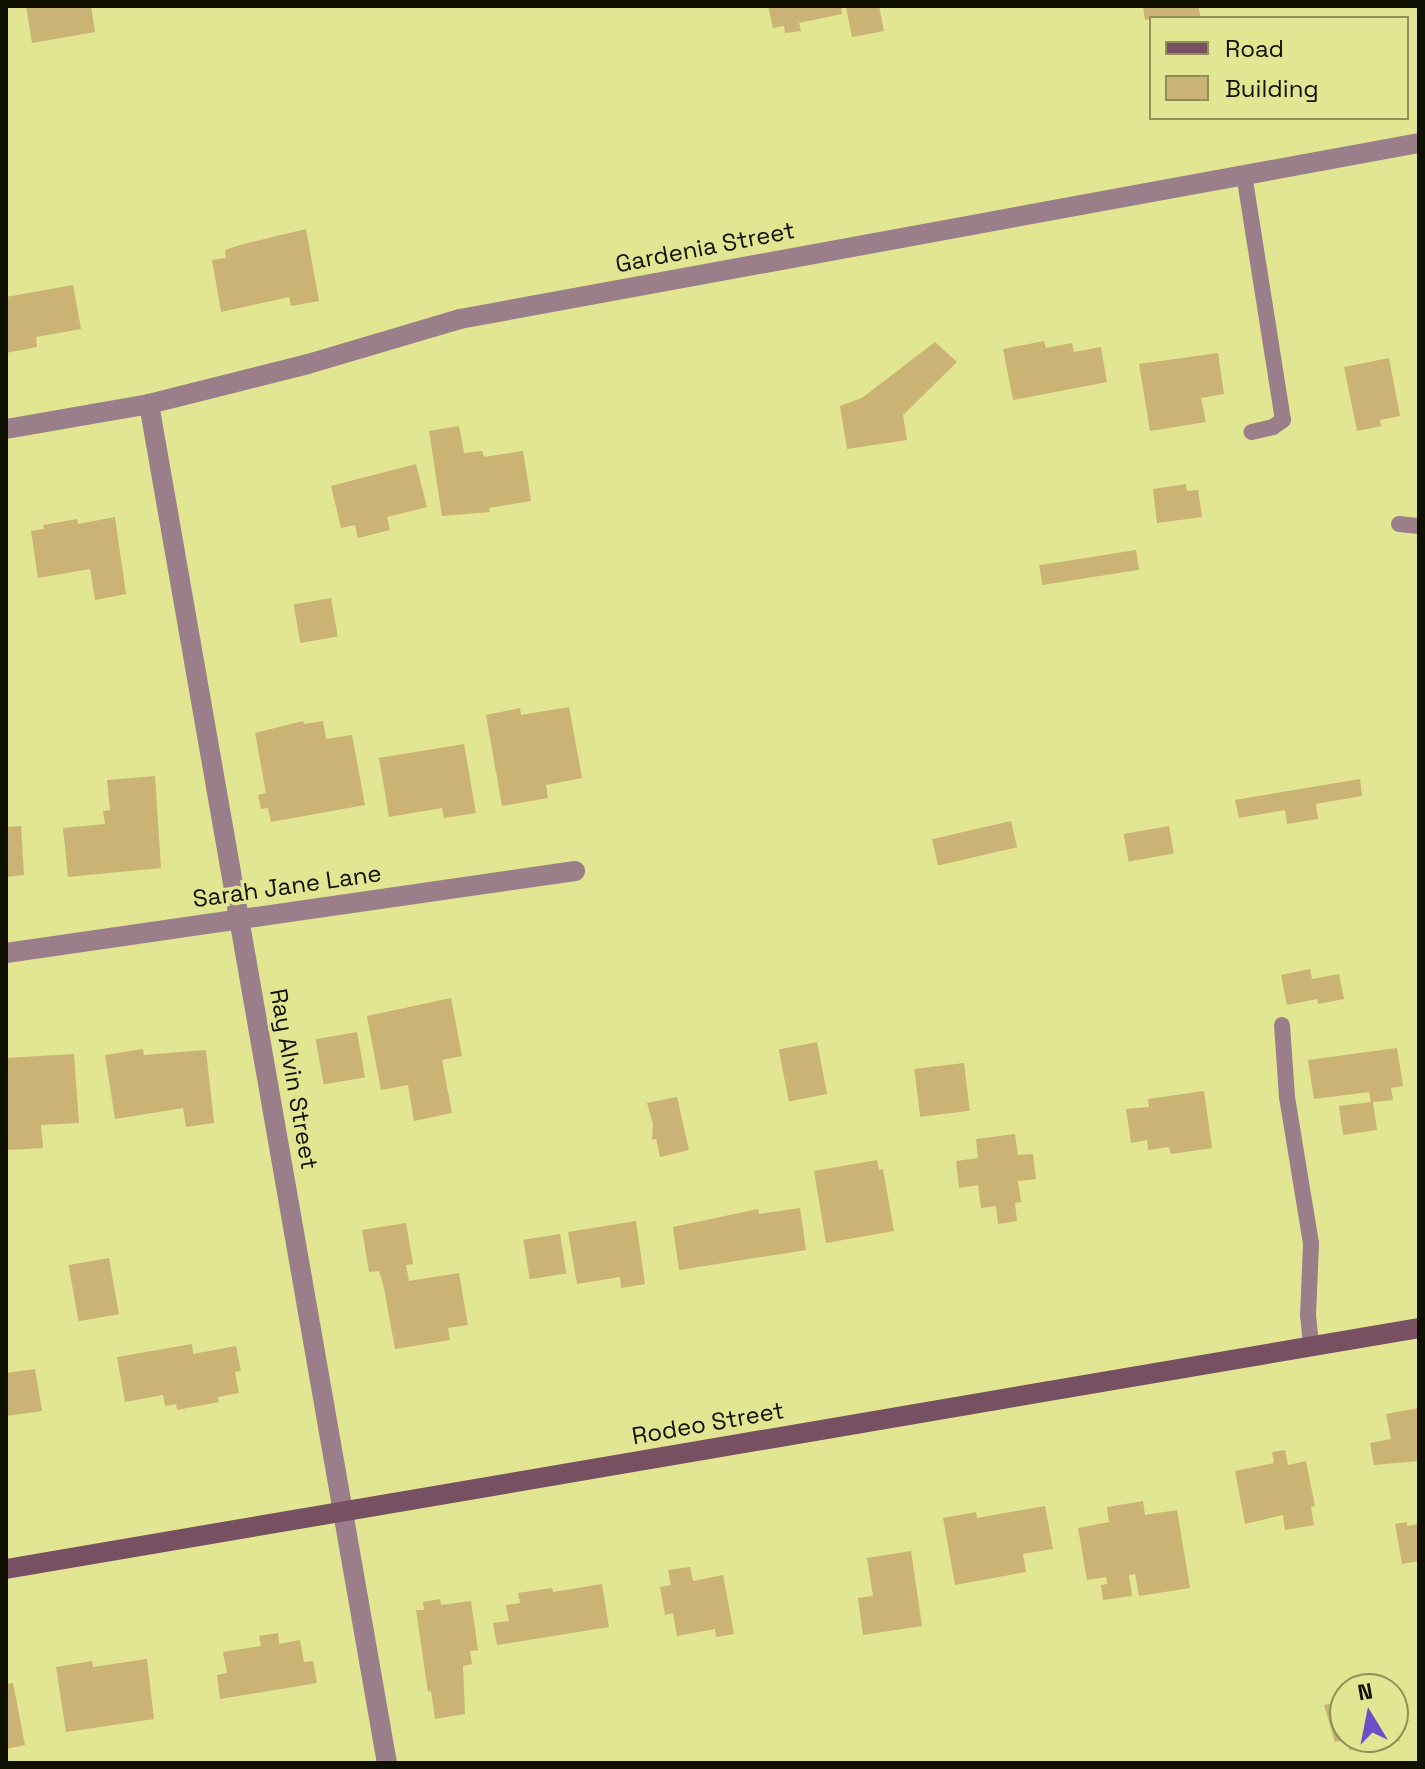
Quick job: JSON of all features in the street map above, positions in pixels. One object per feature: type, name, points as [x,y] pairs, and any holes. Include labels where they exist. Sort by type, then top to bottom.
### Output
[{"type":"street","name":"Gardenia Street","points":[[6,429],[149,404],[308,364],[460,319],[1419,143]]},
{"type":"street","name":"Ray Alvin Street","points":[[149,404],[387,1763]]},
{"type":"street","name":"Sarah Jane Lane","points":[[6,953],[575,871]]},
{"type":"street","name":"Rodeo Street","points":[[6,1569],[1419,1328]]},
{"type":"lane","points":[[1244,174],[1283,420],[1252,432]]},
{"type":"lane","points":[[1399,524],[1419,526]]},
{"type":"lane","points":[[1282,1025],[1287,1097],[1311,1244],[1308,1315],[1311,1346]]},
{"type":"building","points":[[26,6],[91,6],[95,32],[32,43]]},
{"type":"building","points":[[768,6],[879,6],[884,31],[852,37],[846,7],[841,9],[842,14],[799,23],[801,31],[785,33],[784,26],[773,28]]},
{"type":"building","points":[[1143,6],[1198,6],[1200,16],[1149,16],[1145,20]]},
{"type":"building","points":[[306,229],[319,301],[291,306],[289,297],[221,312],[212,260],[226,258],[225,250],[243,244]]},
{"type":"building","points":[[73,285],[81,329],[36,337],[37,347],[6,353],[6,297]]},
{"type":"building","points":[[1044,341],[1046,348],[1072,343],[1074,352],[1101,347],[1107,382],[1013,400],[1003,349]]},
{"type":"building","points":[[935,342],[957,362],[903,415],[907,440],[847,449],[840,406],[862,398]]},
{"type":"building","points":[[1218,353],[1224,394],[1201,398],[1206,422],[1150,431],[1139,364]]},
{"type":"building","points":[[1389,358],[1400,416],[1380,420],[1381,426],[1357,431],[1344,367]]},
{"type":"building","points":[[459,426],[464,453],[482,451],[484,457],[523,451],[531,501],[489,508],[490,512],[442,516],[429,431]]},
{"type":"building","points":[[416,464],[427,507],[387,517],[390,530],[358,538],[355,525],[341,528],[331,486]]},
{"type":"building","points":[[1186,484],[1187,491],[1198,490],[1202,517],[1157,523],[1153,489]]},
{"type":"building","points":[[115,517],[126,594],[95,600],[90,569],[38,578],[31,531],[44,529],[43,525],[77,519],[78,524]]},
{"type":"building","points":[[1136,550],[1139,570],[1042,585],[1039,565]]},
{"type":"building","points":[[331,598],[338,636],[300,643],[294,605]]},
{"type":"building","points":[[569,707],[582,778],[546,785],[548,798],[502,806],[486,715],[520,708],[521,715]]},
{"type":"building","points":[[303,721],[304,724],[323,721],[326,739],[352,735],[365,805],[271,822],[268,808],[261,809],[258,795],[266,793],[255,733]]},
{"type":"building","points":[[464,744],[476,813],[444,818],[442,808],[389,817],[379,758]]},
{"type":"building","points":[[155,776],[161,868],[68,877],[63,828],[105,824],[103,811],[110,810],[107,780]]},
{"type":"building","points":[[1360,779],[1362,796],[1316,804],[1318,819],[1287,824],[1285,810],[1239,818],[1235,800]]},
{"type":"building","points":[[1011,821],[1017,847],[938,866],[932,839]]},
{"type":"building","points":[[21,826],[24,875],[6,877],[6,827]]},
{"type":"building","points":[[1169,826],[1174,854],[1129,862],[1124,834]]},
{"type":"building","points":[[1310,969],[1312,979],[1339,974],[1344,999],[1318,1004],[1317,999],[1287,1005],[1281,975]]},
{"type":"building","points":[[451,998],[462,1056],[442,1060],[452,1113],[414,1121],[408,1085],[381,1090],[367,1016]]},
{"type":"building","points":[[357,1032],[365,1077],[324,1085],[316,1039]]},
{"type":"building","points":[[817,1042],[827,1094],[789,1101],[779,1049]]},
{"type":"building","points":[[1397,1048],[1403,1086],[1391,1088],[1393,1100],[1373,1102],[1377,1130],[1343,1135],[1339,1106],[1371,1102],[1369,1092],[1314,1099],[1308,1060]]},
{"type":"building","points":[[143,1049],[144,1055],[206,1050],[214,1123],[186,1127],[183,1108],[115,1119],[105,1055]]},
{"type":"building","points":[[74,1054],[79,1123],[41,1125],[43,1148],[7,1150],[6,1058]]},
{"type":"building","points":[[964,1063],[970,1111],[920,1117],[914,1069]]},
{"type":"building","points":[[1204,1091],[1212,1148],[1171,1154],[1169,1147],[1148,1150],[1147,1140],[1131,1143],[1126,1109],[1149,1107],[1148,1099]]},
{"type":"building","points":[[677,1097],[689,1150],[660,1157],[656,1139],[652,1140],[653,1124],[647,1103]]},
{"type":"building","points":[[1015,1134],[1018,1155],[1033,1154],[1036,1179],[1018,1181],[1021,1202],[1015,1203],[1017,1221],[998,1224],[996,1206],[981,1208],[978,1185],[959,1188],[956,1161],[978,1158],[976,1139]]},
{"type":"building","points":[[877,1160],[879,1170],[883,1169],[894,1231],[826,1243],[814,1171]]},
{"type":"building","points":[[800,1208],[806,1250],[679,1270],[673,1227],[758,1209],[759,1214]]},
{"type":"building","points":[[636,1221],[645,1284],[621,1288],[620,1277],[577,1284],[568,1232]]},
{"type":"building","points":[[406,1223],[413,1264],[406,1265],[409,1281],[459,1273],[468,1325],[448,1328],[450,1340],[395,1349],[384,1288],[379,1271],[369,1272],[362,1230]]},
{"type":"building","points":[[560,1234],[566,1274],[530,1279],[523,1240]]},
{"type":"building","points":[[109,1258],[119,1314],[79,1321],[69,1265]]},
{"type":"building","points":[[192,1344],[193,1354],[236,1346],[241,1371],[235,1372],[239,1393],[218,1397],[219,1402],[177,1410],[176,1404],[165,1406],[163,1395],[125,1402],[117,1357]]},
{"type":"building","points":[[35,1369],[42,1411],[6,1416],[6,1373]]},
{"type":"building","points":[[1419,1408],[1419,1461],[1374,1465],[1370,1443],[1391,1439],[1386,1414]]},
{"type":"building","points":[[1285,1450],[1288,1465],[1306,1461],[1315,1506],[1311,1507],[1314,1525],[1285,1530],[1283,1515],[1245,1524],[1235,1471],[1274,1463],[1272,1452]]},
{"type":"building","points":[[1143,1501],[1145,1515],[1177,1510],[1190,1588],[1139,1596],[1135,1574],[1129,1575],[1132,1596],[1103,1600],[1101,1585],[1107,1584],[1106,1577],[1087,1580],[1078,1528],[1109,1522],[1107,1507]]},
{"type":"building","points":[[1045,1506],[1053,1549],[1023,1554],[1026,1572],[955,1585],[943,1518],[976,1512],[977,1518]]},
{"type":"building","points":[[1407,1522],[1407,1526],[1419,1524],[1419,1561],[1402,1564],[1395,1524]]},
{"type":"building","points":[[911,1551],[922,1626],[863,1635],[858,1598],[873,1596],[867,1558]]},
{"type":"building","points":[[690,1567],[693,1581],[723,1575],[734,1634],[716,1637],[715,1629],[677,1636],[673,1613],[665,1615],[660,1587],[671,1585],[668,1570]]},
{"type":"building","points":[[602,1584],[609,1627],[497,1645],[493,1623],[509,1621],[506,1605],[520,1603],[518,1593],[552,1588],[553,1592]]},
{"type":"building","points":[[440,1599],[441,1605],[471,1601],[478,1650],[470,1651],[472,1664],[463,1666],[465,1714],[435,1719],[416,1610],[424,1610],[423,1602]]},
{"type":"building","points":[[278,1633],[279,1644],[300,1640],[304,1662],[313,1661],[317,1683],[220,1699],[217,1675],[227,1673],[223,1652],[261,1646],[259,1636]]},
{"type":"building","points":[[147,1659],[154,1719],[66,1732],[56,1667],[92,1661],[93,1667]]},
{"type":"building","points":[[13,1683],[25,1745],[6,1749],[6,1684]]},
{"type":"building","points":[[1329,1704],[1329,1722],[1324,1705]]}]
